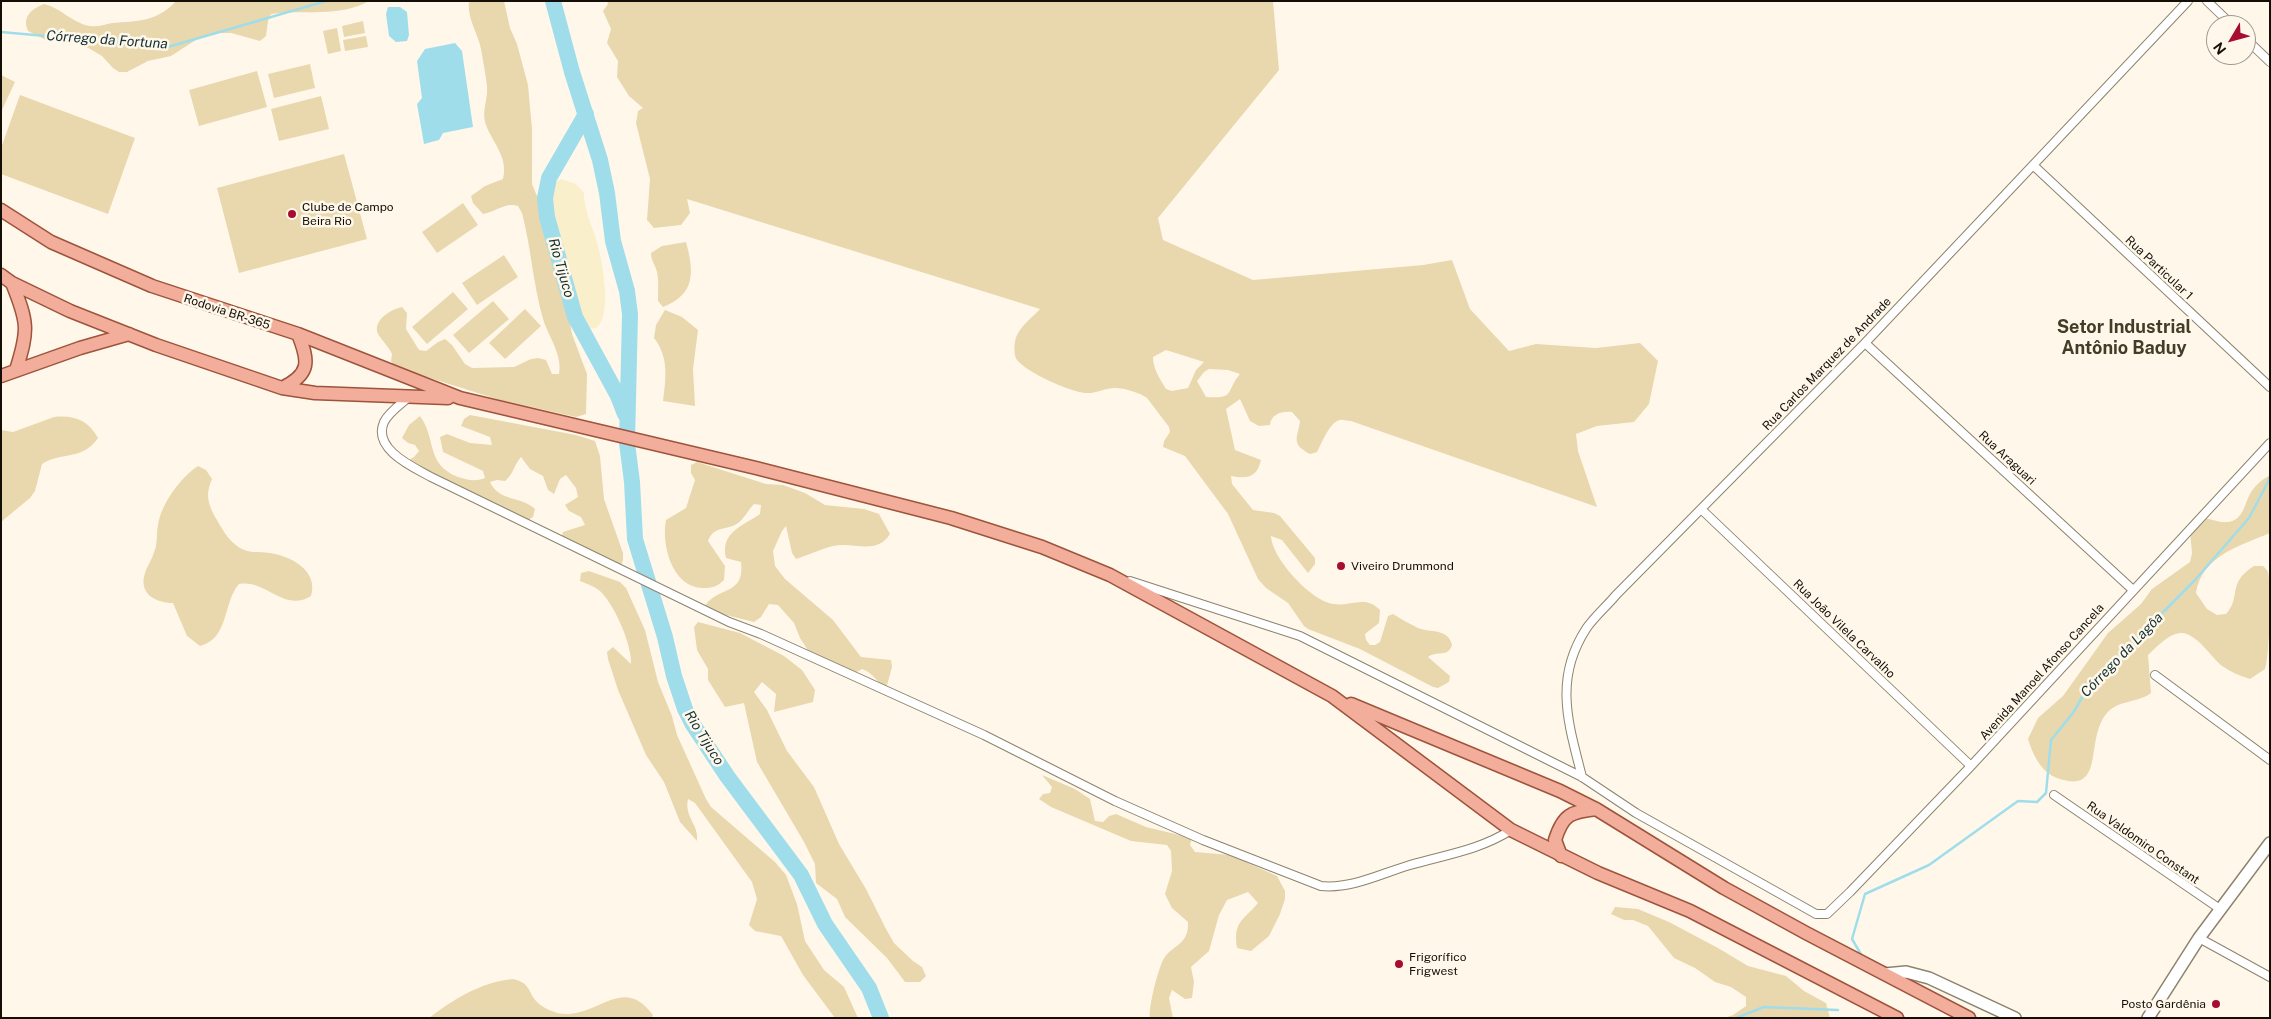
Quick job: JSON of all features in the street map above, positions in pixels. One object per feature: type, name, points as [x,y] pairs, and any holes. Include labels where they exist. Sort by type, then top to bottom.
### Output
[{"type":"main road","name":"Rodovia BR-365","points":[[1,210],[51,242],[88,260],[152,286],[298,334],[460,398],[756,468],[951,518],[1042,547],[1110,575],[1332,696]]},
{"type":"main road","name":"Rodovia BR-365","points":[[1,275],[12,283],[70,311],[282,388],[315,394],[460,398]]},
{"type":"main road","points":[[12,283],[26,322],[24,346],[16,370]]},
{"type":"main road","points":[[1,376],[80,348],[129,334]]},
{"type":"main road","points":[[282,388],[296,380],[304,371],[306,356],[298,334]]},
{"type":"main road","points":[[1332,696],[1560,791],[1596,809],[1724,888],[1969,1018]]},
{"type":"main road","points":[[1332,696],[1511,830],[1598,874],[1690,911],[1897,1018]]},
{"type":"main road","points":[[1561,856],[1555,840],[1562,822],[1575,812],[1596,809]]},
{"type":"main road","points":[[2150,1016],[2199,938],[2270,843]]},
{"type":"main road","points":[[1885,974],[1906,972],[1929,978],[2015,1018]]},
{"type":"street","name":"Rua Carlos Marquez de Andrade","points":[[1582,777],[1570,732],[1565,695],[1568,672],[1586,629],[1616,595],[1865,343],[2188,1]]},
{"type":"street","points":[[2207,1],[2222,15]]},
{"type":"street","points":[[2256,49],[2270,62]]},
{"type":"street","name":"Rua Particular 1","points":[[2033,165],[2270,387]]},
{"type":"street","name":"Rua Araguari","points":[[1865,343],[2133,590]]},
{"type":"street","points":[[409,397],[389,415],[382,427],[382,433],[386,445],[398,457],[431,477],[730,622],[761,634],[984,735],[1115,801],[1203,840],[1321,886],[1334,887],[1354,884],[1411,865],[1478,847],[1511,830]]},
{"type":"street","name":"Avenida Manoel Afonso Cancela","points":[[1582,777],[1636,813],[1816,914],[1827,914],[1971,766],[2270,443]]},
{"type":"street","name":"Rua João Vilela Carvalho","points":[[1701,509],[1971,766]]},
{"type":"street","points":[[1110,575],[1169,592],[1234,616],[1300,636],[1582,777]]},
{"type":"street","points":[[2155,675],[2270,760]]},
{"type":"street","name":"Rua Valdomiro Constant","points":[[2054,795],[2220,909]]},
{"type":"street","points":[[2199,938],[2270,978]]},
{"type":"shaded area","points":[[176,1],[369,1],[346,10],[271,14],[266,36],[260,41],[231,33],[213,33],[199,38],[171,56],[148,61],[127,72],[119,72],[102,56],[85,46],[71,40],[48,41],[28,31],[26,26],[29,14],[35,8],[44,4],[55,8],[80,23],[96,26],[154,17],[169,8]]},
{"type":"shaded area","points":[[469,1],[504,1],[510,28],[517,44],[528,85],[532,129],[532,184],[544,213],[562,276],[572,334],[587,374],[586,414],[576,417],[500,400],[395,367],[391,361],[391,351],[378,334],[377,329],[380,320],[393,310],[402,307],[407,313],[406,329],[419,350],[426,351],[445,339],[452,345],[465,364],[472,368],[514,367],[531,359],[538,358],[546,360],[552,374],[559,374],[559,360],[545,325],[540,306],[522,213],[518,206],[509,205],[483,214],[473,203],[471,196],[485,186],[503,179],[504,163],[485,122],[487,82],[480,43],[471,20]]},
{"type":"shaded area","points":[[607,1],[1273,1],[1279,70],[1158,218],[1163,240],[1253,280],[1423,265],[1452,260],[1470,309],[1509,351],[1536,344],[1596,348],[1640,343],[1658,361],[1649,404],[1634,422],[1597,426],[1576,434],[1578,451],[1597,507],[1351,421],[1336,421],[1329,429],[1317,452],[1310,454],[1300,447],[1298,443],[1297,436],[1300,421],[1292,412],[1278,414],[1272,418],[1270,425],[1259,426],[1250,421],[1240,399],[1226,409],[1235,450],[1261,460],[1254,474],[1246,477],[1231,476],[1232,484],[1253,510],[1274,513],[1280,516],[1315,558],[1315,564],[1308,573],[1282,540],[1271,536],[1273,545],[1284,565],[1311,593],[1329,603],[1362,602],[1374,605],[1380,610],[1379,623],[1365,634],[1366,640],[1370,645],[1380,642],[1388,616],[1393,614],[1418,628],[1443,633],[1447,636],[1452,645],[1450,649],[1445,653],[1428,657],[1450,676],[1449,682],[1438,688],[1433,687],[1360,649],[1308,629],[1288,603],[1266,588],[1258,579],[1228,514],[1185,456],[1163,447],[1164,441],[1170,432],[1169,427],[1147,398],[1119,388],[1089,393],[1078,392],[1049,381],[1022,365],[1017,360],[1015,354],[1016,337],[1040,309],[687,199],[690,213],[681,225],[654,228],[647,220],[650,179],[636,123],[638,111],[643,108],[629,96],[617,77],[618,61],[607,43],[611,29],[603,11],[608,4]],"holes":[[[1166,350],[1204,362],[1196,370],[1188,388],[1172,391],[1166,389],[1161,381],[1153,357]],[[1209,369],[1228,370],[1240,374],[1229,393],[1222,397],[1206,397],[1197,381]]]},
{"type":"shaded area","points":[[363,21],[365,33],[344,37],[342,26]]},
{"type":"shaded area","points":[[337,28],[341,51],[328,54],[323,31]]},
{"type":"shaded area","points":[[366,36],[368,47],[345,51],[343,40]]},
{"type":"shaded area","points":[[310,64],[315,88],[274,98],[268,74]]},
{"type":"shaded area","points":[[257,71],[267,107],[199,126],[189,90]]},
{"type":"shaded area","points":[[1,75],[15,82],[1,112]]},
{"type":"shaded area","points":[[20,95],[135,138],[108,214],[1,174],[1,148]]},
{"type":"shaded area","points":[[321,96],[329,129],[279,141],[271,109]]},
{"type":"shaded area","name":"Clube de Campo Beira Rio","points":[[344,154],[367,239],[239,273],[217,188]]},
{"type":"shaded area","points":[[463,203],[478,225],[437,253],[422,232]]},
{"type":"shaded area","points":[[686,242],[691,272],[690,281],[682,296],[663,307],[658,301],[658,275],[651,253],[662,246]]},
{"type":"shaded area","points":[[504,255],[518,277],[477,305],[462,283]]},
{"type":"shaded area","points":[[453,292],[468,309],[427,344],[412,327]]},
{"type":"shaded area","points":[[493,301],[509,319],[469,353],[453,335]]},
{"type":"shaded area","points":[[525,309],[541,326],[505,359],[489,343]]},
{"type":"shaded area","points":[[665,310],[682,317],[698,330],[693,369],[695,406],[663,401],[664,360],[659,345],[654,338],[656,325]]},
{"type":"shaded area","points":[[470,415],[576,435],[595,441],[600,456],[604,499],[623,553],[620,568],[561,539],[563,532],[585,525],[581,517],[569,511],[565,505],[578,497],[576,488],[566,475],[560,479],[554,494],[548,490],[543,476],[530,469],[521,457],[505,481],[497,480],[490,482],[499,493],[524,502],[535,509],[533,517],[527,521],[434,478],[407,461],[419,451],[415,445],[408,443],[402,438],[409,425],[420,416],[436,458],[448,472],[468,480],[485,478],[483,471],[443,452],[440,437],[447,434],[470,443],[492,445],[490,437],[461,426],[464,419]]},
{"type":"shaded area","points":[[54,417],[68,417],[80,420],[90,427],[98,438],[92,445],[79,453],[50,460],[42,464],[35,491],[30,498],[1,522],[1,430],[13,432]]},
{"type":"shaded area","points":[[697,462],[766,484],[783,485],[805,493],[825,505],[864,509],[879,514],[890,534],[884,541],[878,544],[871,546],[833,546],[796,559],[792,553],[786,526],[773,551],[775,566],[785,579],[833,620],[861,657],[891,660],[892,667],[886,689],[862,669],[855,673],[809,652],[800,638],[794,623],[778,605],[769,604],[761,617],[754,622],[710,611],[705,606],[717,595],[735,586],[739,580],[741,562],[726,558],[726,542],[740,526],[760,514],[761,505],[754,504],[743,519],[730,527],[717,530],[708,541],[725,566],[724,580],[717,586],[703,588],[692,586],[683,581],[676,573],[667,552],[665,541],[666,520],[686,508],[695,480],[691,473],[691,465]]},
{"type":"shaded area","points":[[198,466],[206,470],[212,479],[208,493],[210,505],[228,538],[247,551],[266,552],[294,561],[307,572],[311,579],[312,587],[311,596],[292,601],[258,586],[239,584],[230,600],[221,628],[216,636],[200,646],[187,636],[173,603],[160,601],[150,596],[146,592],[143,580],[155,549],[158,525],[163,508],[179,484]]},
{"type":"shaded area","points":[[2270,475],[2270,533],[2235,548],[2214,561],[2200,580],[2196,593],[2207,609],[2217,615],[2226,614],[2231,608],[2237,584],[2245,572],[2254,566],[2263,566],[2265,568],[2269,579],[2270,605],[2268,651],[2265,669],[2250,679],[2243,677],[2222,666],[2192,636],[2180,633],[2171,636],[2148,655],[2151,693],[2112,709],[2100,724],[2089,772],[2083,779],[2073,781],[2057,778],[2046,772],[2035,757],[2028,739],[2038,718],[2063,696],[2108,633],[2141,604],[2152,589],[2190,562],[2192,553],[2190,531],[2200,518],[2224,522],[2236,519],[2240,516],[2254,488]]},
{"type":"shaded area","points":[[589,571],[620,582],[626,588],[645,630],[658,682],[672,716],[677,735],[706,799],[711,807],[775,862],[786,875],[797,904],[805,941],[824,970],[844,987],[858,1018],[835,1018],[803,975],[781,936],[755,931],[749,925],[757,899],[752,882],[695,803],[688,799],[688,811],[696,830],[697,841],[680,822],[664,782],[646,755],[618,690],[607,652],[613,647],[631,664],[629,647],[622,626],[612,606],[596,588],[580,581],[581,573]]},
{"type":"shaded area","points":[[698,622],[740,633],[784,656],[802,670],[815,690],[813,702],[774,712],[776,694],[762,682],[754,692],[767,710],[787,751],[814,787],[839,844],[866,889],[894,943],[922,967],[926,976],[920,982],[905,982],[887,958],[845,917],[837,899],[816,883],[815,864],[757,762],[744,703],[725,707],[708,680],[708,669],[697,650],[694,627]]},
{"type":"shaded area","points":[[1042,775],[1075,789],[1090,799],[1095,821],[1103,822],[1109,816],[1116,814],[1146,827],[1192,838],[1190,845],[1195,852],[1230,855],[1277,876],[1285,891],[1285,899],[1269,936],[1251,951],[1237,948],[1236,932],[1240,922],[1258,903],[1248,892],[1227,900],[1219,915],[1209,951],[1191,967],[1194,982],[1192,998],[1185,999],[1172,990],[1169,998],[1173,1018],[1150,1018],[1150,1006],[1163,960],[1183,940],[1188,930],[1188,922],[1172,908],[1165,894],[1172,871],[1171,851],[1167,845],[1131,841],[1051,807],[1039,799],[1043,794],[1050,793],[1052,787]]},
{"type":"shaded area","points":[[1615,907],[1638,909],[1669,922],[1748,966],[1786,976],[1804,991],[1826,1003],[1830,1018],[1724,1018],[1733,1015],[1746,1006],[1746,997],[1731,987],[1715,982],[1695,968],[1674,958],[1648,926],[1633,920],[1624,920],[1611,914]]},
{"type":"shaded area","points":[[513,979],[526,985],[540,1005],[556,1012],[569,1014],[581,1012],[623,997],[633,998],[643,1004],[653,1015],[652,1018],[429,1018],[448,1004],[468,993],[490,984]]},
{"type":"sand","points":[[561,179],[576,184],[584,193],[587,211],[599,250],[605,287],[605,300],[601,322],[596,328],[586,329],[581,318],[552,226],[549,207],[550,193],[552,187]]},
{"type":"water","points":[[388,7],[400,7],[407,12],[409,35],[407,41],[396,42],[389,36],[386,14]]},
{"type":"water","points":[[455,43],[462,51],[473,127],[443,133],[439,140],[424,144],[417,104],[422,98],[417,61],[425,49]]},
{"type":"waterway","name":"Córrego da Fortuna","points":[[1,32],[168,47],[326,1]]},
{"type":"waterway","name":"Rio Tijuco","points":[[553,1],[572,72],[600,160],[607,193],[613,241],[627,291],[630,314],[627,443],[632,482],[635,539],[665,637],[674,676],[685,709],[692,723],[727,776],[801,875],[825,924],[869,988],[881,1018]]},
{"type":"waterway","name":"Rio Tijuco","points":[[586,114],[549,178],[545,198],[547,217],[575,317],[618,396],[625,414]]},
{"type":"waterway","name":"Córrego da Lagôa","points":[[1862,956],[1852,939],[1865,894],[1929,865],[2018,801],[2037,802],[2046,793],[2051,740],[2073,713],[2087,689],[2195,580],[2249,518],[2270,478]]},
{"type":"waterway","name":"Córrego da Lagôa","points":[[1736,1018],[1764,1007],[1838,1010]]},
{"type":"place","name":"Clube de Campo Beira Rio","points":[[292,214]]},
{"type":"place","name":"Viveiro Drummond","points":[[1341,566]]},
{"type":"place","name":"Frigorífico Frigwest","points":[[1399,964]]},
{"type":"place","name":"Posto Gardênia","points":[[2216,1004]]},
{"type":"district","name":"Setor Industrial Antônio Baduy","points":[[2124,337]]}]
